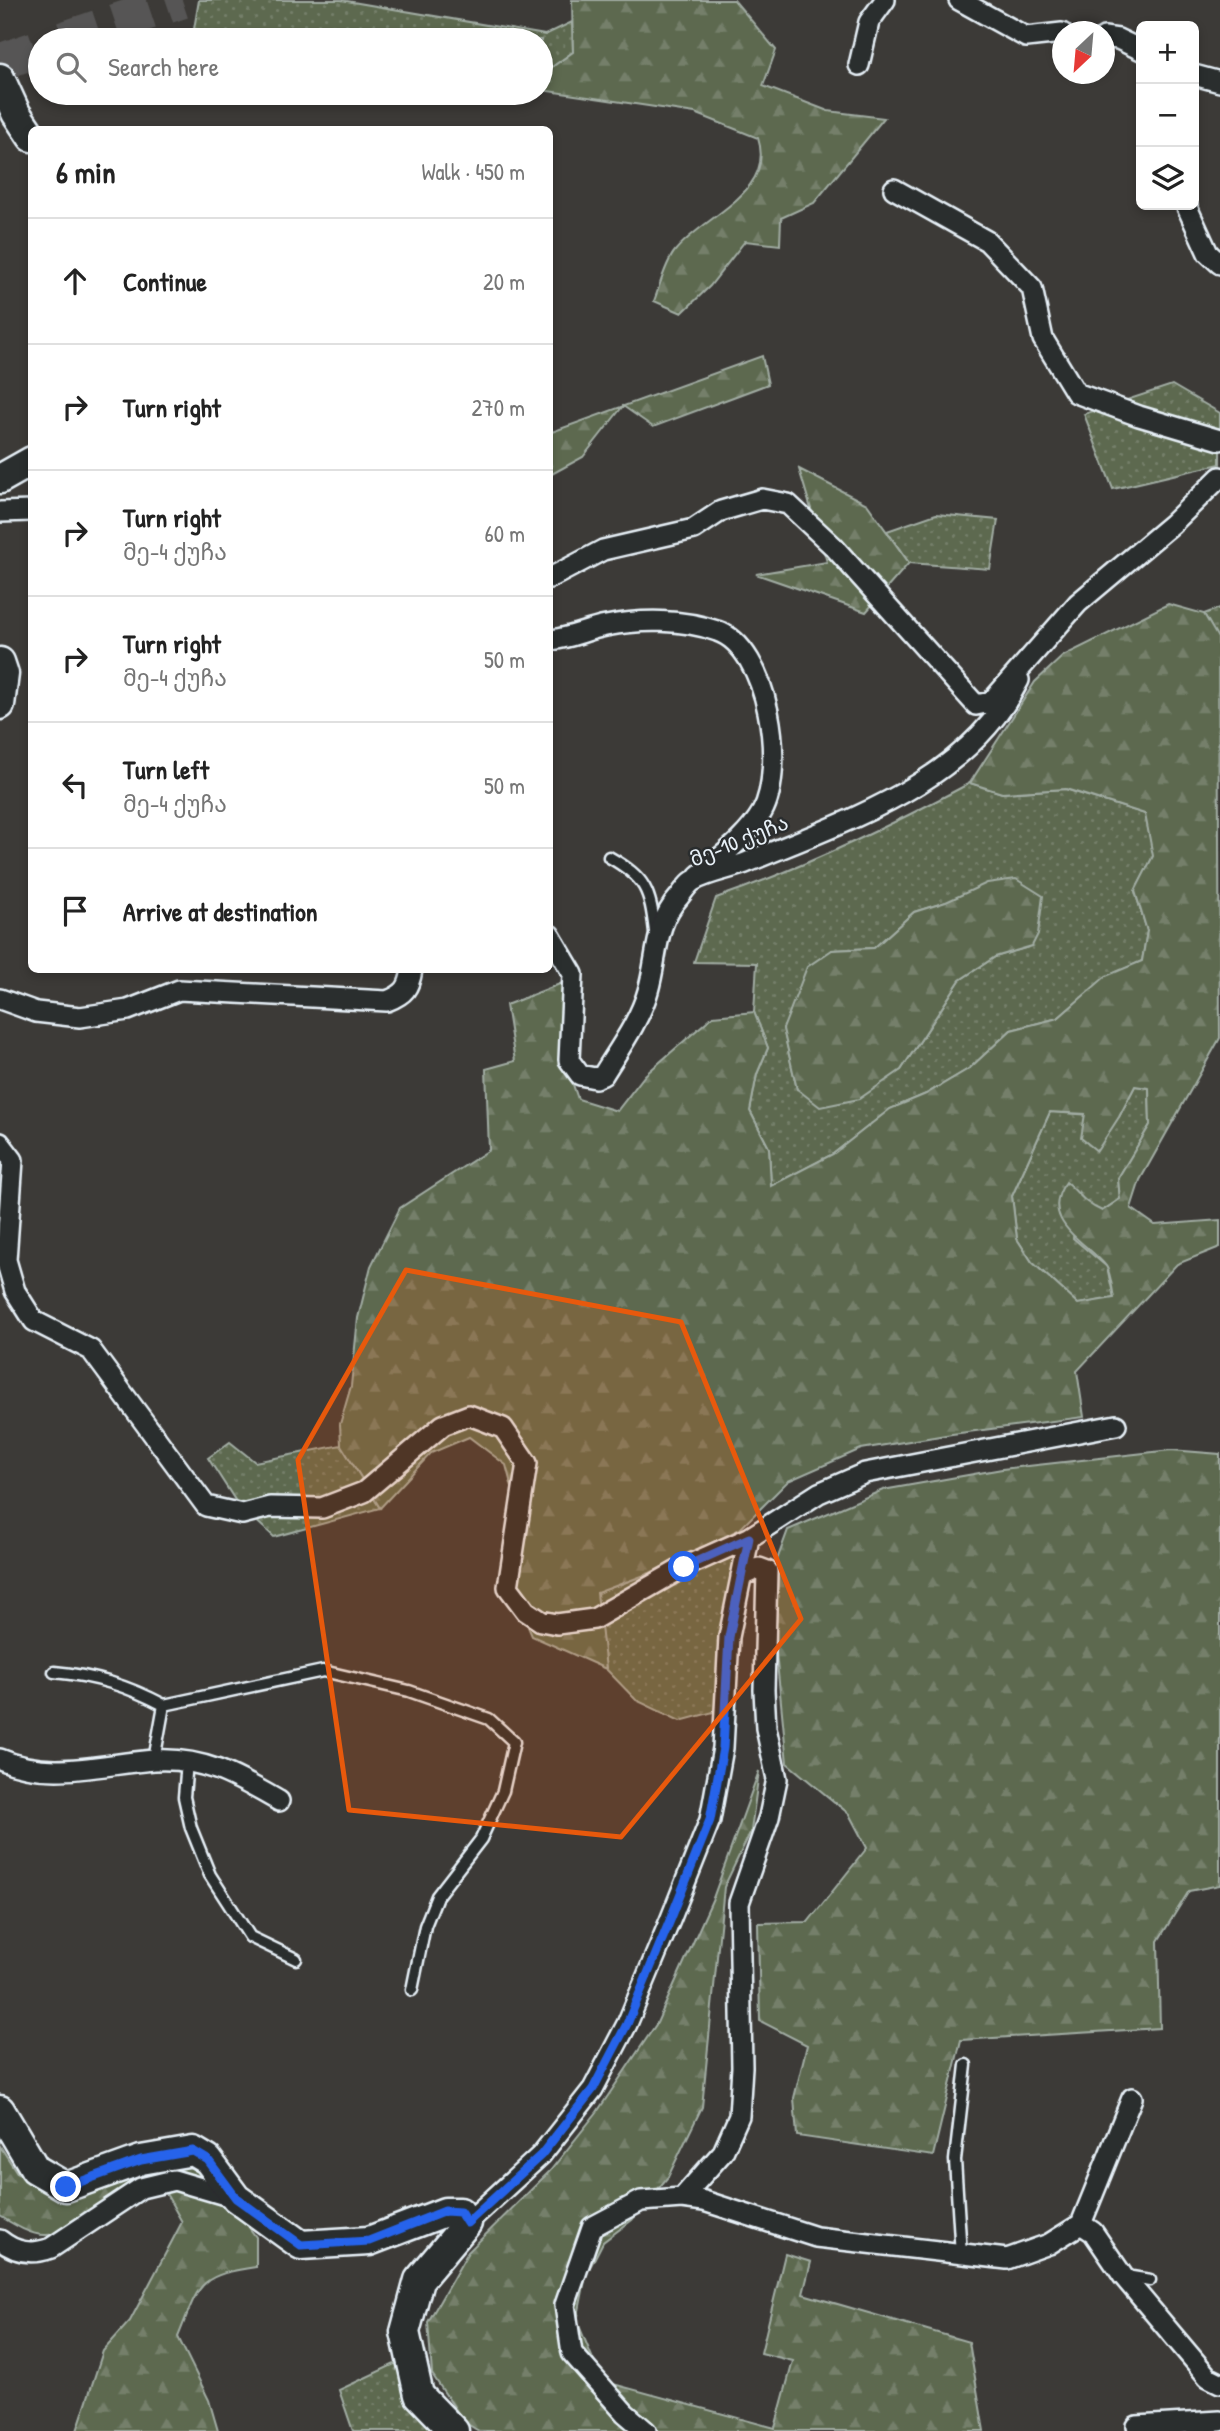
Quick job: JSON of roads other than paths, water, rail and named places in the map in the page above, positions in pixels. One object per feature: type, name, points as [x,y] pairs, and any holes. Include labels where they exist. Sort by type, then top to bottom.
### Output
[{"type":"street","points":[[859,65],[869,22],[885,0]]},
{"type":"street","points":[[959,0],[1026,37],[1052,34]]},
{"type":"street","points":[[1115,39],[1136,48]]},
{"type":"street","points":[[1199,76],[1220,82]]},
{"type":"street","points":[[0,78],[16,113],[28,131]]},
{"type":"street","points":[[894,189],[987,241],[1032,288],[1043,339],[1076,393],[1139,416],[1220,440]]},
{"type":"street","points":[[1188,210],[1208,253],[1220,264]]},
{"type":"street","points":[[0,479],[28,463]]},
{"type":"street","points":[[553,576],[603,550],[694,529],[721,511],[762,499],[788,505],[833,546],[976,705],[991,702],[1078,603],[1172,524],[1220,477]]},
{"type":"street","points":[[0,512],[28,511]]},
{"type":"street","points":[[553,640],[573,638],[603,626],[646,620],[716,631],[736,640],[749,657],[772,731],[773,776],[762,811],[743,836],[693,881]]},
{"type":"street","name":"მე-10 ქუჩა","points":[[553,940],[573,974],[569,1060],[580,1075],[595,1078],[603,1075],[616,1054],[648,992],[656,939],[669,907],[693,881],[728,871],[877,809],[921,783],[988,730],[1006,706],[1032,654]]},
{"type":"street","points":[[0,662],[4,674],[0,705]]},
{"type":"street","points":[[0,999],[36,1012],[80,1017],[128,1010],[179,990],[387,1001],[401,996],[410,986],[412,973]]},
{"type":"street","points":[[0,1143],[13,1160],[6,1260],[15,1291],[34,1321],[91,1350],[206,1506],[242,1514],[270,1507],[322,1508],[364,1492],[443,1425],[469,1415],[503,1428],[527,1463],[508,1587],[526,1611],[541,1621],[557,1624],[594,1619],[684,1567],[749,1538],[818,1493],[865,1473],[1116,1425]]},
{"type":"street","points":[[454,2431],[419,2395],[405,2332],[419,2280],[467,2223],[541,2155],[593,2089],[627,2024],[710,1820],[723,1748],[729,1637],[749,1538]]},
{"type":"street","points":[[682,2199],[723,2152],[739,2116],[742,2067],[739,1903],[769,1817],[777,1779],[766,1728],[766,1571],[758,1569],[741,1576]]},
{"type":"street","points":[[0,1759],[15,1765],[68,1771],[154,1760],[187,1762],[223,1769],[279,1801]]},
{"type":"street","points":[[646,2431],[625,2413],[572,2353],[565,2305],[592,2227],[641,2201],[682,2199],[704,2201],[816,2237],[1007,2259],[1049,2244],[1081,2224],[1132,2098]]},
{"type":"street","points":[[0,2110],[35,2169],[66,2187],[141,2160],[193,2151],[208,2160],[236,2198],[301,2245],[369,2241],[445,2211],[460,2212],[467,2223]]},
{"type":"street","points":[[0,2240],[12,2250],[37,2253],[51,2248],[141,2188],[174,2180],[236,2198]]},
{"type":"street","points":[[1081,2224],[1093,2232],[1123,2276],[1208,2377],[1220,2383]]},
{"type":"street","points":[[1137,2426],[1220,2421]]},
{"type":"lane","points":[[609,857],[635,872],[651,902],[656,939]]},
{"type":"lane","points":[[54,1672],[97,1676],[130,1687],[164,1705],[323,1671],[409,1691],[489,1719],[514,1742],[503,1791],[481,1839],[437,1896],[425,1926],[412,1990]]},
{"type":"lane","points":[[154,1760],[164,1705]]},
{"type":"lane","points":[[187,1762],[184,1797],[191,1828],[211,1875],[250,1937],[296,1959]]},
{"type":"lane","points":[[961,2255],[955,2160],[966,2066]]},
{"type":"lane","points":[[1123,2276],[1150,2280]]},
{"type":"tunnel","points":[[99,28],[182,0]]},
{"type":"tunnel","points":[[0,62],[28,52]]}]
